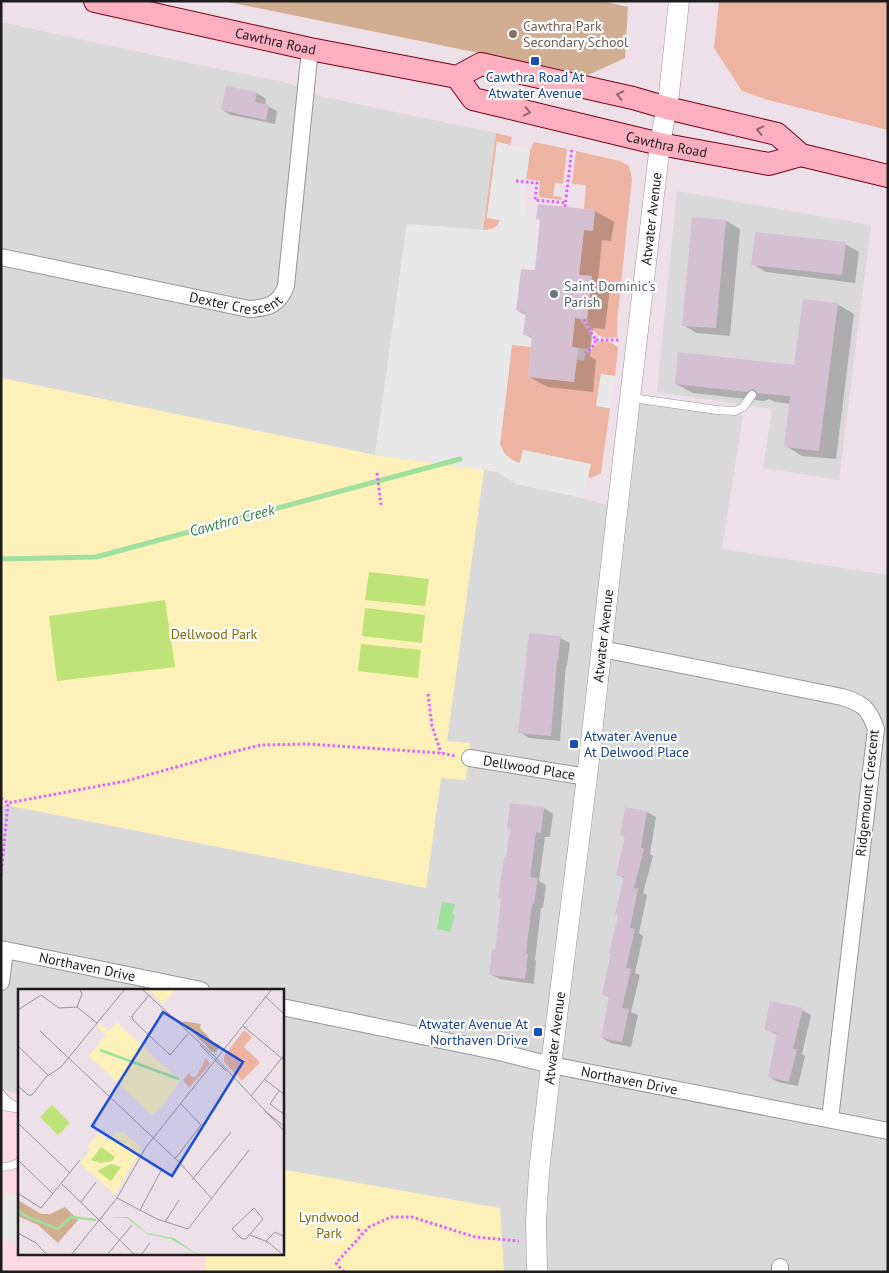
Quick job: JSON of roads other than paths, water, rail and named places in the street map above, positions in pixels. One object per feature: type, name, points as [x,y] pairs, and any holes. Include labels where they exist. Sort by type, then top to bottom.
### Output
[{"type":"main road","name":"Cawthra Road","points":[[95,1],[310,48],[457,77],[473,99],[660,144],[769,164],[801,154]]},
{"type":"main road","points":[[457,77],[481,64],[633,98],[667,108],[778,134],[801,154],[888,176]]},
{"type":"street","name":"Atwater Avenue","points":[[537,1272],[536,1221],[538,1172],[588,777],[630,398],[679,1]]},
{"type":"street","name":"Dexter Crescent","points":[[1,257],[249,309],[268,307],[277,301],[283,295],[286,286],[310,48]]},
{"type":"street","name":"Ridgemount Crescent","points":[[602,649],[842,696],[856,701],[872,716],[876,728],[830,1119]]},
{"type":"street","name":"Dellwood Place","points":[[470,758],[588,777]]},
{"type":"street","name":"Northaven Drive","points":[[3,950],[196,989]]},
{"type":"street","points":[[1,982],[3,950]]},
{"type":"street","name":"Northaven Drive","points":[[284,1007],[499,1052],[551,1065],[888,1131]]},
{"type":"lane","points":[[630,398],[735,411],[743,407],[752,395]]},
{"type":"lane","points":[[1,1094],[18,1108]]},
{"type":"lane","points":[[1,1106],[18,1109]]},
{"type":"lane","points":[[1,1167],[11,1166],[18,1162]]},
{"type":"waterway","name":"Cawthra Creek","points":[[1,559],[96,557],[460,459]]},
{"type":"place","name":"Cawthra Park Secondary School","points":[[513,34]]},
{"type":"place","name":"Cawthra Road At Atwater Avenue","points":[[535,61]]},
{"type":"place","name":"Saint Dominic's Parish","points":[[554,294]]},
{"type":"place","name":"Atwater Avenue At Delwood Place","points":[[574,744]]},
{"type":"place","name":"Atwater Avenue At Northaven Drive","points":[[538,1032]]},
{"type":"park label","name":"Dellwood Park","points":[[214,634]]},
{"type":"park label","name":"Lyndwood Park","points":[[329,1226]]}]
